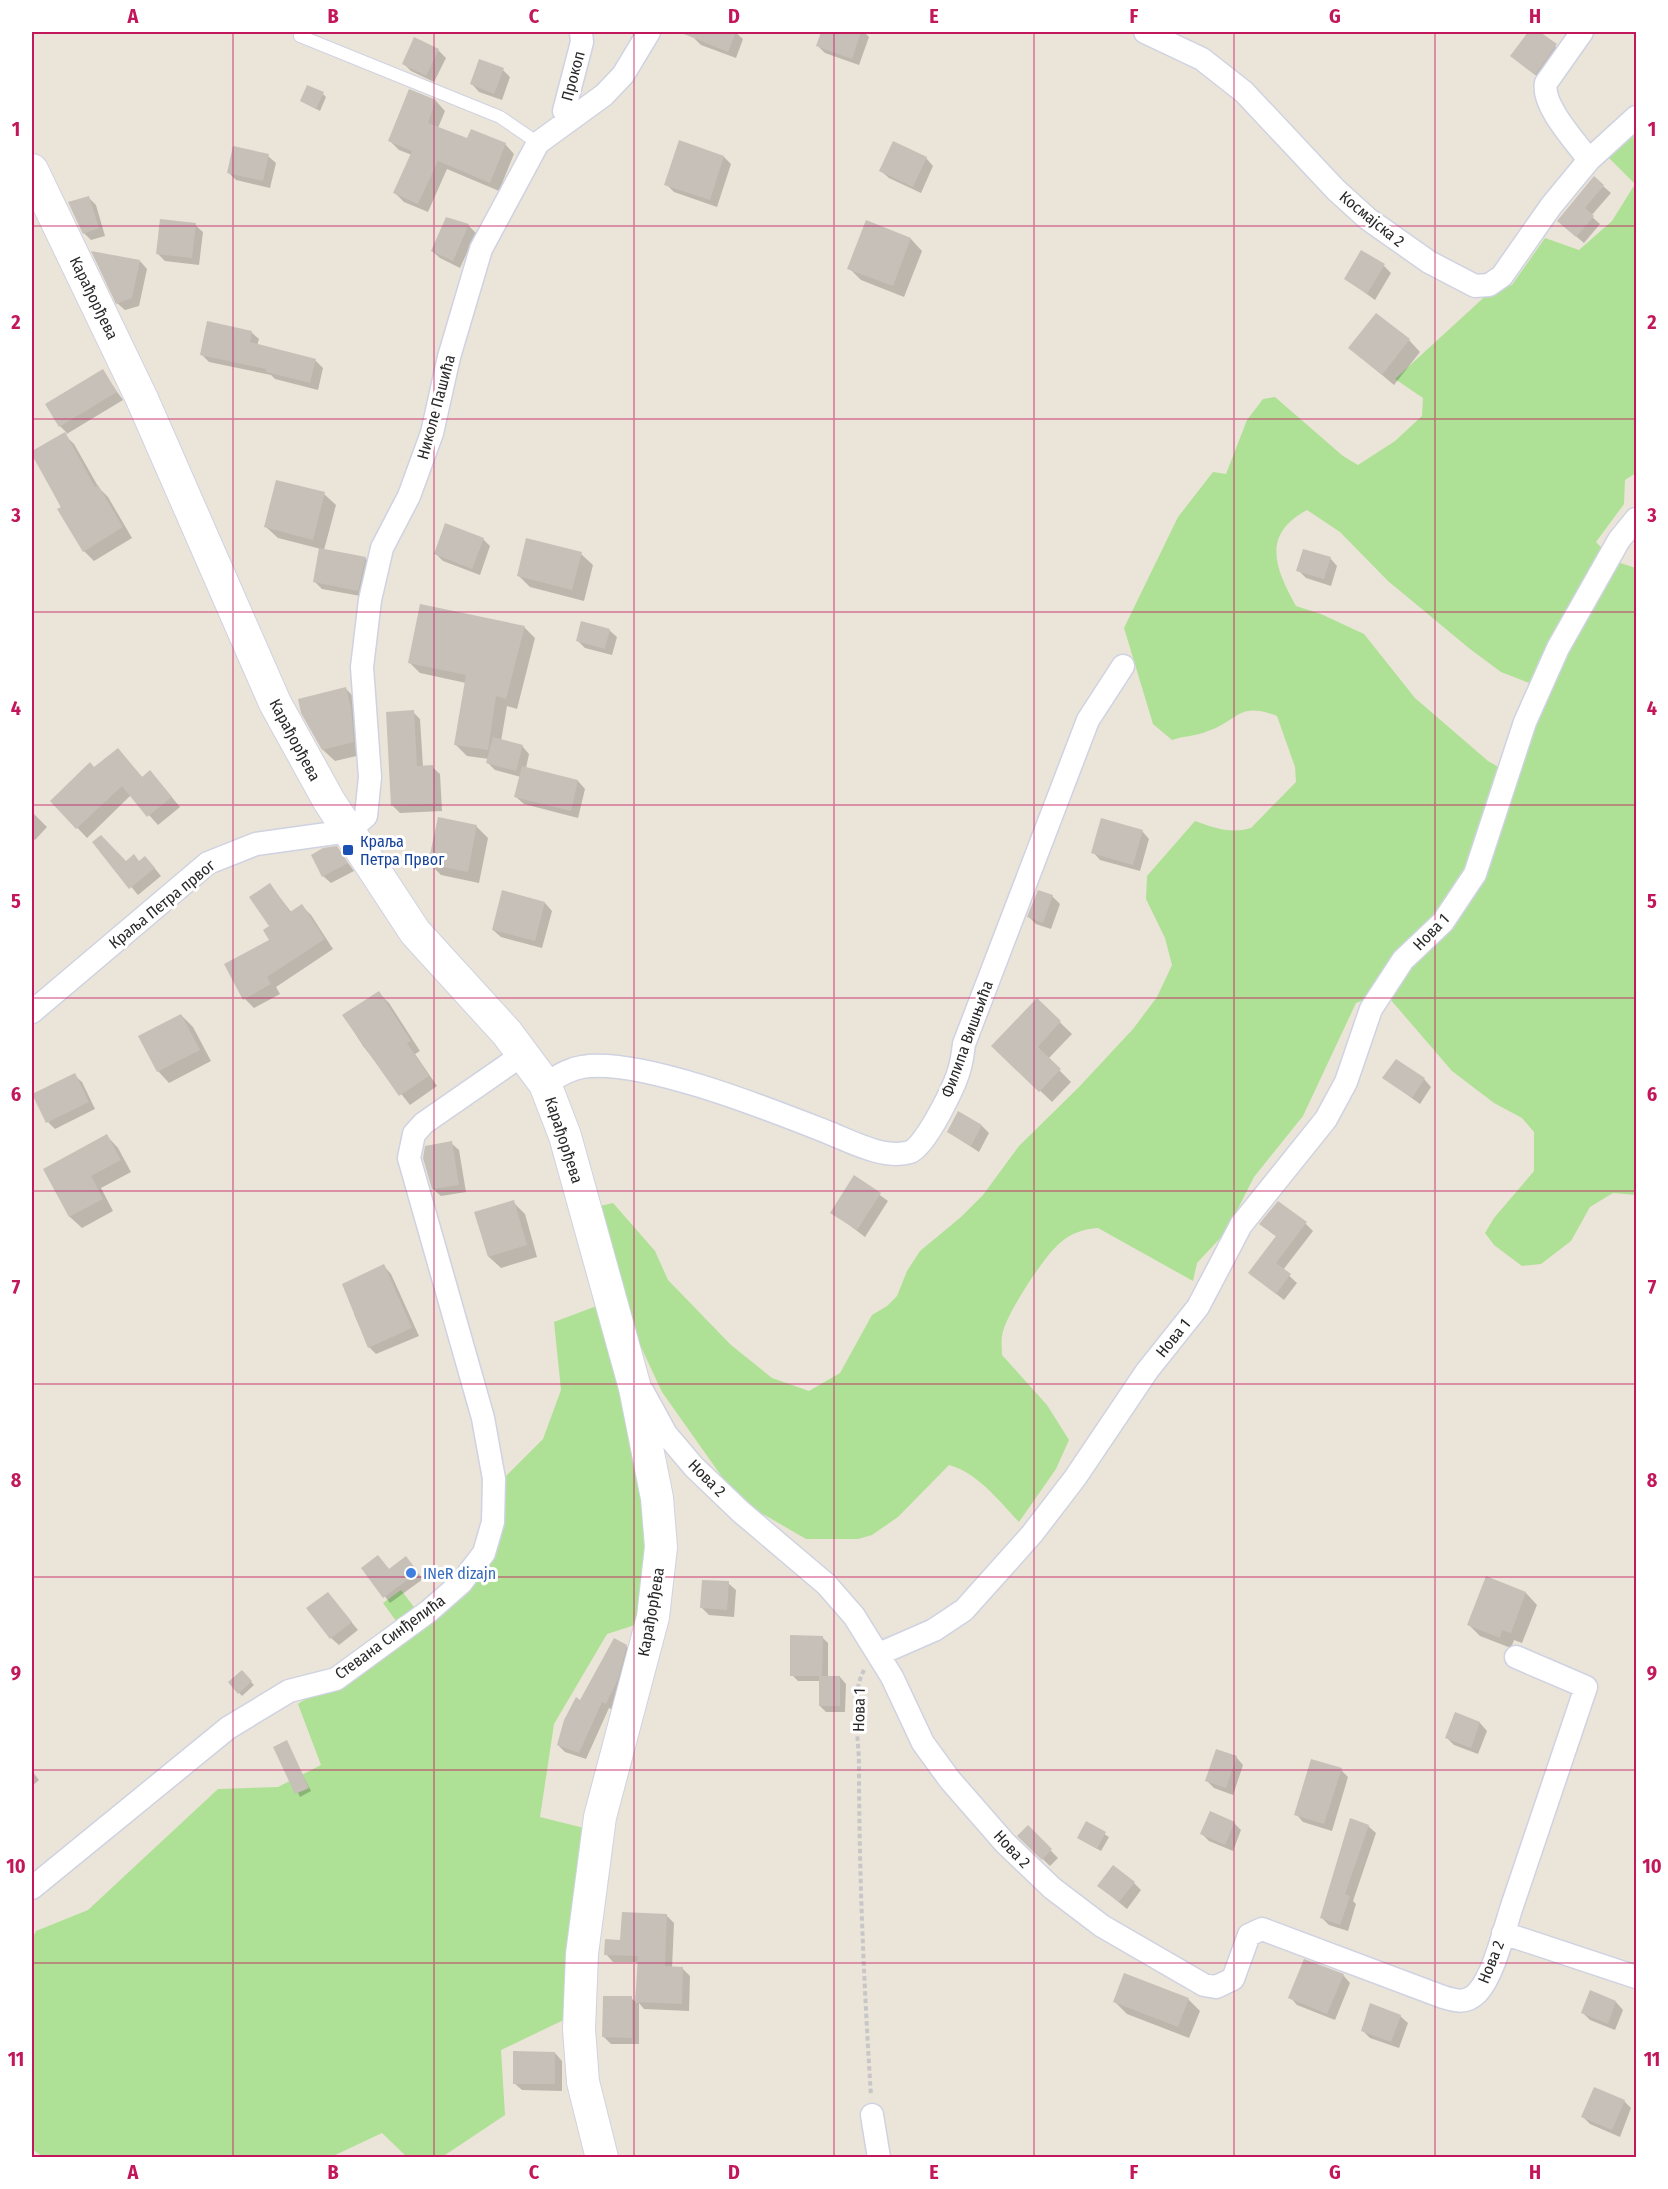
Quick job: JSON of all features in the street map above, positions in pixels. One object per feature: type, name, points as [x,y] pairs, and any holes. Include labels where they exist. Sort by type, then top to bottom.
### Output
[{"type":"street","name":"Прокоп","points":[[568,120],[564,111],[582,42],[580,32]]},
{"type":"street","name":"Николе Пашића","points":[[349,831],[366,816],[369,806],[370,777],[362,667],[370,600],[382,548],[409,496],[432,433],[449,357],[482,249],[538,143],[604,95],[623,75],[649,32]]},
{"type":"street","name":"Космајска 2","points":[[1145,32],[1202,59],[1244,92],[1336,190],[1368,219],[1429,262],[1475,286],[1489,285],[1502,276],[1551,207],[1589,160],[1636,117]]},
{"type":"street","points":[[1582,32],[1546,83],[1544,91],[1548,104],[1589,160]]},
{"type":"street","name":"Карађорђева","points":[[32,170],[142,399],[274,703],[311,772],[415,932],[507,1033],[545,1084],[565,1136],[628,1363],[657,1498],[661,1547],[653,1617],[600,1817],[582,1954],[578,2018],[583,2082],[602,2157]]},
{"type":"street","name":"Нова 1","points":[[879,1654],[934,1630],[964,1610],[1032,1534],[1075,1478],[1147,1371],[1198,1307],[1241,1225],[1326,1119],[1346,1082],[1371,1009],[1402,960],[1443,922],[1475,874],[1525,722],[1558,648],[1618,540],[1636,519]]},
{"type":"street","name":"Филипа Вишњића","points":[[545,1084],[568,1070],[581,1066],[619,1067],[762,1106],[885,1153],[909,1152],[918,1148],[941,1110],[960,1069],[967,1035],[1088,720],[1122,666]]},
{"type":"street","name":"Краља Петра првог","points":[[32,1012],[208,863],[256,844],[349,831]]},
{"type":"street","name":"Стевана Синђелића","points":[[32,1888],[228,1728],[289,1691],[336,1679],[429,1611],[461,1583],[484,1553],[493,1522],[494,1479],[483,1418],[409,1158],[414,1134],[424,1123],[522,1055]]},
{"type":"street","name":"Нова 2","points":[[628,1363],[673,1442],[741,1512],[826,1584],[854,1616],[879,1654],[923,1743],[950,1780],[1005,1843],[1052,1888],[1102,1926],[1204,1985],[1216,1987],[1233,1979],[1249,1935],[1262,1929],[1458,2001],[1467,2000],[1484,1984],[1586,1687],[1516,1657]]},
{"type":"street","name":"Нова 2","points":[[1503,1933],[1636,1977]]},
{"type":"street","points":[[872,2115],[879,2157]]},
{"type":"lane","points":[[300,36],[490,112],[538,143]]},
{"type":"path","name":"Нова 1","points":[[872,2115],[862,1936],[857,1701],[860,1677],[870,1660],[879,1654]]},
{"type":"green space","points":[[1636,131],[1636,473],[1625,480],[1624,504],[1596,542],[1614,561],[1636,568],[1636,1195],[1613,1193],[1590,1207],[1571,1241],[1541,1264],[1522,1266],[1494,1245],[1485,1233],[1494,1218],[1534,1171],[1534,1132],[1522,1118],[1494,1103],[1452,1071],[1384,992],[1356,1003],[1303,1116],[1254,1177],[1226,1232],[1197,1263],[1193,1281],[1098,1228],[1078,1232],[1064,1240],[1035,1273],[1004,1327],[1002,1355],[1047,1405],[1069,1440],[1056,1469],[1019,1522],[979,1481],[949,1465],[898,1517],[872,1535],[858,1539],[806,1539],[749,1506],[727,1484],[662,1392],[635,1334],[600,1206],[613,1203],[655,1251],[668,1280],[731,1345],[772,1378],[809,1391],[840,1373],[872,1315],[887,1306],[897,1296],[907,1271],[920,1251],[961,1217],[983,1195],[1019,1146],[1133,1029],[1157,997],[1172,965],[1165,938],[1146,899],[1147,876],[1195,821],[1230,830],[1251,828],[1296,782],[1295,767],[1277,716],[1264,712],[1246,712],[1204,733],[1172,740],[1153,724],[1124,628],[1178,517],[1213,472],[1226,474],[1247,420],[1263,399],[1275,397],[1343,456],[1358,465],[1395,441],[1422,416],[1423,398],[1395,379],[1492,290],[1512,285],[1545,238],[1579,250],[1612,221],[1635,184],[1608,157]],"holes":[[[1307,510],[1340,532],[1388,581],[1470,649],[1501,672],[1532,684],[1502,769],[1488,761],[1415,698],[1364,634],[1321,614],[1296,606],[1278,566],[1276,553],[1283,530],[1292,520]]]},
{"type":"green space","points":[[610,1301],[653,1481],[644,1622],[607,1634],[554,1724],[540,1817],[592,1830],[572,2016],[501,2050],[505,2115],[442,2157],[407,2157],[382,2133],[331,2157],[43,2157],[32,2149],[32,1939],[36,1931],[88,1910],[218,1789],[278,1787],[321,1765],[298,1704],[470,1588],[504,1478],[543,1439],[561,1390],[554,1322]]},
{"type":"green space","points":[[401,1590],[417,1611],[399,1625],[383,1603]]},
{"type":"building","points":[[679,32],[736,32],[728,52]]},
{"type":"building","points":[[821,32],[861,32],[852,59],[816,46]]},
{"type":"building","points":[[1528,32],[1540,32],[1557,44],[1535,75],[1510,56]]},
{"type":"building","points":[[414,37],[439,49],[426,76],[402,64]]},
{"type":"building","points":[[479,59],[504,68],[494,94],[470,84]]},
{"type":"building","points":[[307,85],[324,92],[316,109],[300,101]]},
{"type":"building","points":[[409,89],[436,100],[428,123],[467,138],[471,129],[506,143],[490,183],[438,161],[418,204],[393,193],[412,151],[388,141]]},
{"type":"building","points":[[679,140],[724,156],[710,200],[664,185]]},
{"type":"building","points":[[893,141],[927,157],[913,187],[879,171]]},
{"type":"building","points":[[233,146],[269,154],[263,181],[227,173]]},
{"type":"building","points":[[1594,176],[1604,185],[1585,208],[1594,216],[1576,237],[1557,221]]},
{"type":"building","points":[[89,196],[99,228],[83,234],[68,202]]},
{"type":"building","points":[[446,217],[469,224],[453,261],[431,251]]},
{"type":"building","points":[[160,219],[196,223],[192,258],[156,254]]},
{"type":"building","points":[[866,220],[911,238],[893,286],[847,269]]},
{"type":"building","points":[[1361,250],[1385,264],[1367,294],[1344,279]]},
{"type":"building","points":[[91,251],[140,260],[132,298],[116,304]]},
{"type":"building","points":[[1376,313],[1410,339],[1382,375],[1348,348]]},
{"type":"building","points":[[207,321],[252,331],[250,342],[316,359],[310,383],[266,372],[266,369],[200,355]]},
{"type":"building","points":[[103,369],[117,392],[59,427],[45,404]]},
{"type":"building","points":[[65,432],[95,487],[98,485],[123,527],[83,552],[57,509],[61,507],[32,455],[32,451]]},
{"type":"building","points":[[276,480],[325,492],[313,540],[264,527]]},
{"type":"building","points":[[445,523],[484,538],[472,569],[434,554]]},
{"type":"building","points":[[526,538],[582,552],[572,590],[517,576]]},
{"type":"building","points":[[319,548],[366,557],[358,591],[313,582]]},
{"type":"building","points":[[1303,549],[1331,557],[1324,579],[1296,571]]},
{"type":"building","points":[[420,604],[525,626],[506,699],[496,696],[488,750],[454,745],[466,675],[408,663]]},
{"type":"building","points":[[581,621],[610,629],[605,649],[576,641]]},
{"type":"building","points":[[346,687],[351,708],[354,742],[322,750],[301,713],[298,699]]},
{"type":"building","points":[[414,710],[417,766],[433,765],[435,804],[391,806],[386,712]]},
{"type":"building","points":[[493,737],[523,745],[516,771],[486,763]]},
{"type":"building","points":[[118,748],[142,777],[150,770],[172,797],[147,817],[122,786],[76,829],[50,801],[90,762],[94,767]]},
{"type":"building","points":[[522,766],[578,780],[571,811],[514,797]]},
{"type":"building","points":[[438,817],[477,825],[468,872],[428,864]]},
{"type":"building","points":[[1101,818],[1143,830],[1133,865],[1091,853]]},
{"type":"building","points":[[101,835],[126,861],[134,854],[139,861],[145,856],[155,868],[129,889],[92,842]]},
{"type":"building","points":[[337,846],[348,863],[322,877],[311,855],[323,848]]},
{"type":"building","points":[[270,883],[290,912],[302,904],[325,939],[267,977],[271,984],[243,1000],[224,964],[269,940],[263,930],[269,926],[249,897]]},
{"type":"building","points":[[502,890],[545,902],[535,941],[492,930]]},
{"type":"building","points":[[1038,890],[1053,895],[1043,923],[1027,917]]},
{"type":"building","points":[[379,991],[411,1041],[407,1043],[429,1076],[399,1096],[342,1015]]},
{"type":"building","points":[[1037,998],[1061,1021],[1038,1047],[1061,1069],[1039,1092],[991,1046]]},
{"type":"building","points":[[181,1014],[200,1050],[157,1072],[138,1036]]},
{"type":"building","points":[[1396,1059],[1425,1078],[1412,1098],[1382,1078]]},
{"type":"building","points":[[75,1073],[89,1102],[46,1123],[32,1094]]},
{"type":"building","points":[[958,1111],[982,1125],[971,1146],[947,1132]]},
{"type":"building","points":[[107,1134],[121,1160],[91,1176],[103,1199],[69,1217],[43,1169]]},
{"type":"building","points":[[452,1141],[459,1185],[432,1189],[423,1158],[425,1146]]},
{"type":"building","points":[[854,1175],[881,1193],[857,1230],[830,1213]]},
{"type":"building","points":[[514,1200],[527,1245],[488,1257],[474,1212]]},
{"type":"building","points":[[1278,1201],[1307,1222],[1276,1263],[1291,1274],[1276,1294],[1248,1273],[1276,1236],[1259,1224]]},
{"type":"building","points":[[384,1264],[412,1328],[368,1348],[342,1284]]},
{"type":"building","points":[[378,1555],[389,1569],[406,1556],[418,1572],[383,1598],[361,1568]]},
{"type":"building","points":[[1486,1576],[1526,1592],[1511,1633],[1502,1630],[1500,1638],[1467,1625]]},
{"type":"building","points":[[702,1580],[729,1581],[727,1610],[700,1608]]},
{"type":"building","points":[[328,1592],[352,1622],[330,1639],[306,1608]]},
{"type":"building","points":[[790,1635],[823,1636],[822,1676],[790,1676]]},
{"type":"building","points":[[614,1638],[627,1645],[618,1679],[606,1704],[602,1702],[579,1753],[557,1745],[564,1720],[576,1697],[580,1700]]},
{"type":"building","points":[[242,1670],[252,1681],[238,1694],[228,1682]]},
{"type":"building","points":[[819,1676],[840,1676],[840,1706],[819,1706]]},
{"type":"building","points":[[1455,1712],[1480,1722],[1471,1748],[1445,1738]]},
{"type":"building","points":[[287,1740],[309,1788],[295,1794],[273,1747]]},
{"type":"building","points":[[1216,1749],[1237,1756],[1226,1788],[1205,1781]]},
{"type":"building","points":[[1311,1759],[1342,1768],[1324,1824],[1294,1815]]},
{"type":"building","points":[[1210,1811],[1235,1822],[1225,1845],[1200,1834]]},
{"type":"building","points":[[1350,1818],[1369,1825],[1345,1894],[1350,1896],[1340,1925],[1320,1918]]},
{"type":"building","points":[[1086,1821],[1106,1832],[1097,1849],[1077,1838]]},
{"type":"building","points":[[1028,1825],[1052,1849],[1042,1860],[1017,1836]]},
{"type":"building","points":[[1113,1865],[1135,1882],[1119,1902],[1097,1886]]},
{"type":"building","points":[[622,1912],[667,1914],[665,1966],[683,1967],[682,2004],[635,2002],[638,1956],[604,1955],[605,1939],[620,1940]]},
{"type":"building","points":[[1304,1959],[1344,1974],[1327,2014],[1288,1998]]},
{"type":"building","points":[[1124,1973],[1189,1998],[1178,2027],[1113,2002]]},
{"type":"building","points":[[1590,1990],[1616,2001],[1608,2024],[1581,2013]]},
{"type":"building","points":[[603,1996],[632,1996],[632,2038],[602,2037]]},
{"type":"building","points":[[1370,2003],[1401,2015],[1391,2042],[1361,2031]]},
{"type":"building","points":[[513,2051],[555,2052],[555,2084],[513,2084]]},
{"type":"building","points":[[1594,2087],[1625,2100],[1612,2130],[1581,2117]]},
{"type":"place","name":"Краља Петра Првог","points":[[348,850]]},
{"type":"place","name":"INeR dizajn","points":[[411,1573]]}]
